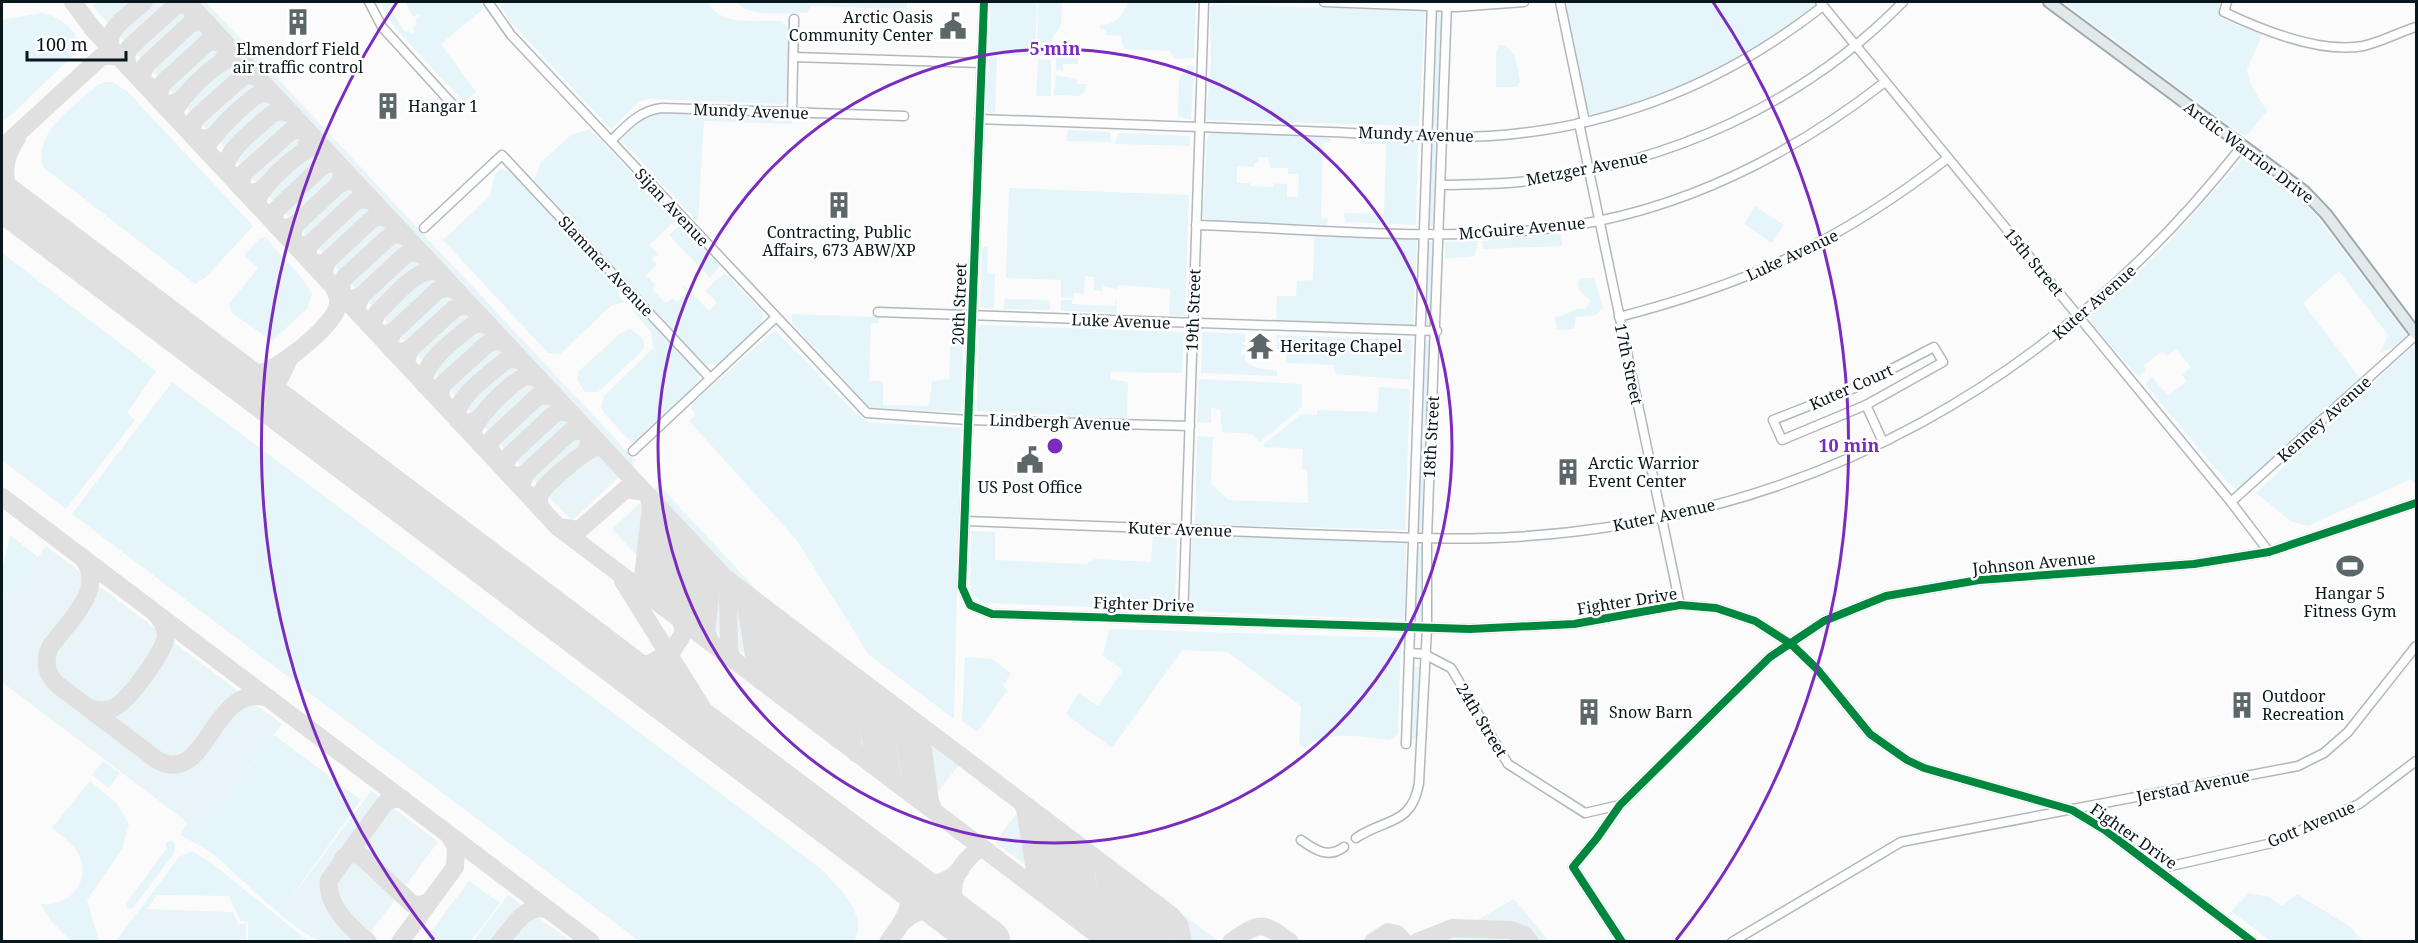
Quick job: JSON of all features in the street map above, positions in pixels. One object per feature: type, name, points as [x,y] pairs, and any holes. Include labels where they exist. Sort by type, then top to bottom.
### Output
[{"type":"main road","name":"Arctic Warrior Drive","points":[[2049,2],[2316,203],[2416,334]]},
{"type":"street","points":[[369,2],[382,27],[454,106]]},
{"type":"street","name":"Sijan Avenue","points":[[488,2],[510,35],[860,409]]},
{"type":"street","name":"20th Street","points":[[970,605],[962,587],[984,2]]},
{"type":"street","name":"19th Street","points":[[1183,619],[1204,2]]},
{"type":"street","points":[[1324,2],[1447,4],[1524,2]]},
{"type":"street","name":"17th Street","points":[[1560,2],[1599,221],[1680,605]]},
{"type":"street","name":"Metzger Avenue","points":[[1441,185],[1526,181],[1590,171],[1653,156],[1732,124],[1807,80],[1855,45],[1903,2]]},
{"type":"street","points":[[2227,2],[2224,12],[2289,39],[2336,46],[2365,45],[2416,27]]},
{"type":"street","name":"18th Street","points":[[1406,744],[1432,3]]},
{"type":"street","name":"18th Street","points":[[1356,838],[1400,817],[1415,802],[1419,783],[1427,628],[1427,538],[1437,331],[1447,4]]},
{"type":"street","name":"Mundy Avenue","points":[[979,119],[1442,136],[1522,134],[1640,107],[1717,76],[1789,32],[1822,4]]},
{"type":"street","name":"15th Street","points":[[1822,4],[2231,502],[2269,552]]},
{"type":"street","points":[[792,112],[794,19]]},
{"type":"street","points":[[794,57],[981,63]]},
{"type":"street","name":"McGuire Avenue","points":[[1196,225],[1439,234],[1531,230],[1599,221],[1684,197],[1729,179],[1802,141],[1885,82]]},
{"type":"street","name":"Mundy Avenue","points":[[611,141],[649,109],[904,116]]},
{"type":"street","name":"Kuter Avenue","points":[[965,521],[1427,538],[1516,537],[1661,518],[1769,489],[1884,442],[1946,409],[1997,378],[2079,316],[2138,264],[2178,223],[2242,146]]},
{"type":"street","name":"Slammer Avenue","points":[[424,228],[502,155],[710,378]]},
{"type":"street","name":"Luke Avenue","points":[[1619,317],[1700,295],[1800,254],[1893,200],[1948,158]]},
{"type":"street","name":"Luke Avenue","points":[[878,312],[1437,331]]},
{"type":"street","points":[[633,451],[775,318]]},
{"type":"street","name":"Kenney Avenue","points":[[2231,502],[2416,334]]},
{"type":"street","name":"Kuter Court","points":[[1934,347],[1943,362],[1866,405],[1782,440],[1773,420],[1857,387],[1934,347]]},
{"type":"street","name":"Kuter Court","points":[[1866,405],[1884,442]]},
{"type":"street","name":"Lindbergh Avenue","points":[[860,409],[873,415],[968,420],[1190,426]]},
{"type":"street","points":[[1417,435],[1431,434]]},
{"type":"street","name":"Johnson Avenue","points":[[1622,942],[1573,867],[1620,805],[1770,657],[1824,621],[1886,596],[1979,580],[2194,564],[2269,552],[2416,503]]},
{"type":"street","name":"Fighter Drive","points":[[970,605],[992,614],[1410,628],[1503,628],[1574,624],[1680,605],[1716,608],[1755,621],[1791,644],[1817,669],[1870,734],[1907,760],[1924,768],[2072,810],[2158,869],[2253,942]]},
{"type":"street","name":"Jerstad Avenue","points":[[1732,942],[1901,842],[2298,766],[2324,753],[2348,732],[2416,646]]},
{"type":"street","name":"24th Street","points":[[1409,653],[1424,654],[1450,668],[1508,764],[1585,813],[1620,805]]},
{"type":"street","name":"Gott Avenue","points":[[2158,869],[2271,843],[2359,804],[2416,761]]},
{"type":"street","points":[[1302,840],[1323,852],[1335,852],[1344,847]]},
{"type":"shaded area","points":[[97,2],[206,2],[636,461],[572,521],[92,6]]},
{"type":"shaded area","points":[[379,2],[391,2],[394,15],[405,32],[409,30],[412,34],[415,32],[412,28],[417,25],[415,20],[420,17],[418,14],[413,17],[405,2],[481,2],[483,9],[441,44],[476,92],[464,102],[395,28]]},
{"type":"shaded area","points":[[509,2],[708,2],[714,10],[730,19],[782,21],[790,30],[788,99],[783,104],[648,99],[639,102],[611,129],[508,19],[499,4]]},
{"type":"shaded area","points":[[737,2],[907,2],[907,9],[811,6],[807,13],[760,13],[751,11]]},
{"type":"shaded area","points":[[991,2],[1037,2],[1035,56],[989,54]]},
{"type":"shaded area","points":[[1038,2],[1062,2],[1061,26],[1053,37],[1052,56],[1037,56]]},
{"type":"shaded area","points":[[1127,2],[1196,3],[1194,58],[1175,59],[1170,51],[1124,49],[1121,36],[1106,35],[1106,30],[1100,29],[1100,26],[1118,18]]},
{"type":"shaded area","points":[[1565,2],[1815,3],[1802,18],[1716,69],[1670,91],[1595,116],[1588,113]]},
{"type":"shaded area","points":[[2063,2],[2223,2],[2220,18],[2262,35],[2247,69],[2251,85],[2267,111],[2246,136],[2241,134]]},
{"type":"shaded area","points":[[1213,4],[1425,11],[1419,126],[1208,120],[1206,116],[1211,64],[1210,7]]},
{"type":"shaded area","points":[[1435,12],[1443,12],[1439,127],[1431,127]]},
{"type":"shaded area","points":[[41,13],[48,14],[67,25],[76,36],[79,50],[2,121],[2,20]]},
{"type":"shaded area","points":[[1500,45],[1505,45],[1515,56],[1520,82],[1517,87],[1496,87],[1496,52]]},
{"type":"shaded area","points":[[1056,46],[1078,49],[1078,64],[1063,64],[1063,70],[1056,70]]},
{"type":"shaded area","points":[[989,56],[997,57],[995,112],[990,114],[986,110]]},
{"type":"shaded area","points":[[1038,59],[1051,60],[1051,96],[1036,96]]},
{"type":"shaded area","points":[[1188,65],[1194,67],[1191,120],[1178,117],[1179,78]]},
{"type":"shaded area","points":[[1056,75],[1077,79],[1077,84],[1086,84],[1085,91],[1079,96],[1054,95]]},
{"type":"shaded area","points":[[112,82],[127,91],[253,226],[205,278],[195,284],[43,167],[44,142],[58,120],[99,84]]},
{"type":"shaded area","points":[[657,113],[792,118],[792,124],[704,121],[698,222],[621,140],[642,118]]},
{"type":"shaded area","points":[[590,129],[676,220],[649,245],[658,254],[652,259],[657,265],[646,275],[655,285],[652,289],[666,303],[672,298],[677,302],[687,292],[682,287],[684,285],[709,311],[717,303],[705,290],[725,273],[761,311],[763,319],[759,326],[718,365],[705,364],[534,181],[541,162],[571,135]]},
{"type":"shaded area","points":[[1068,130],[1110,132],[1111,142],[1066,141]]},
{"type":"shaded area","points":[[1210,132],[1330,138],[1331,142],[1323,143],[1321,218],[1329,219],[1326,225],[1205,221],[1203,216],[1207,139]],"holes":[[[1259,157],[1268,157],[1270,168],[1288,168],[1288,174],[1299,174],[1298,197],[1287,197],[1287,184],[1274,183],[1273,187],[1237,183],[1237,166],[1254,167],[1254,163],[1259,163]]]},
{"type":"shaded area","points":[[1119,133],[1190,136],[1190,146],[1114,144]]},
{"type":"shaded area","points":[[1363,139],[1418,141],[1416,225],[1346,222],[1343,213],[1384,214],[1386,144],[1360,144]]},
{"type":"shaded area","points":[[1430,143],[1438,144],[1435,226],[1427,226]]},
{"type":"shaded area","points":[[2246,159],[2306,202],[2406,334],[2407,341],[2380,353],[2388,335],[2339,271],[2303,303],[2362,381],[2240,491],[2228,483],[2147,387],[2146,383],[2152,377],[2168,396],[2187,381],[2182,375],[2191,367],[2176,349],[2167,356],[2162,351],[2143,366],[2146,370],[2139,377],[2091,322],[2091,313],[2132,278],[2188,221],[2241,160]]},
{"type":"shaded area","points":[[501,169],[512,173],[617,285],[619,296],[625,302],[612,305],[560,354],[548,353],[443,240],[490,196],[495,174]]},
{"type":"shaded area","points":[[1009,188],[1189,195],[1185,316],[1169,315],[1170,289],[1118,285],[1117,289],[1103,286],[1103,291],[1094,290],[1094,277],[1085,276],[1084,294],[1073,293],[1073,298],[1061,297],[1061,280],[1006,278]]},
{"type":"shaded area","points":[[1755,206],[1784,225],[1772,243],[1744,224]]},
{"type":"shaded area","points":[[681,224],[720,266],[710,278],[669,235]]},
{"type":"shaded area","points":[[1561,234],[1562,246],[1483,249],[1482,241]]},
{"type":"shaded area","points":[[1314,236],[1417,239],[1413,325],[1276,320],[1277,296],[1296,296],[1297,281],[1313,280]]},
{"type":"shaded area","points":[[265,237],[302,278],[312,294],[307,309],[272,341],[232,313],[229,304],[258,268],[244,255],[259,239]]},
{"type":"shaded area","points":[[1478,241],[1475,256],[1445,259],[1445,242]]},
{"type":"shaded area","points":[[1427,242],[1435,242],[1432,324],[1424,324]]},
{"type":"shaded area","points":[[988,246],[987,273],[995,274],[994,308],[982,308],[980,305],[982,248]]},
{"type":"shaded area","points":[[2,253],[156,371],[127,413],[135,420],[66,509],[2,460]]},
{"type":"shaded area","points":[[1581,278],[1594,278],[1603,307],[1596,315],[1576,317],[1574,329],[1557,330],[1555,317],[1577,309],[1585,309],[1591,301],[1579,290],[1578,283]]},
{"type":"shaded area","points":[[1116,296],[1117,313],[1061,311],[1061,300],[1072,300],[1072,304],[1115,306]]},
{"type":"shaded area","points":[[1005,299],[1048,300],[1051,310],[1003,309]]},
{"type":"shaded area","points":[[633,311],[644,314],[697,371],[699,379],[696,385],[633,444],[604,413],[601,406],[604,396],[653,348],[651,332]]},
{"type":"shaded area","points":[[792,314],[879,317],[879,323],[871,323],[869,381],[883,381],[883,405],[929,406],[932,381],[949,379],[951,324],[964,323],[961,412],[870,408],[792,323]]},
{"type":"shaded area","points":[[980,325],[1184,332],[1182,373],[1111,372],[1111,379],[1128,382],[1127,418],[977,411],[978,327]]},
{"type":"shaded area","points":[[630,329],[643,338],[644,348],[598,392],[585,392],[577,379],[579,371],[621,333]]},
{"type":"shaded area","points":[[775,330],[856,414],[868,422],[961,428],[954,719],[869,655],[796,539],[689,421],[696,414],[691,408],[693,403]]},
{"type":"shaded area","points":[[1202,332],[1245,334],[1245,362],[1257,368],[1277,371],[1277,376],[1201,373]]},
{"type":"shaded area","points":[[1276,335],[1412,340],[1410,380],[1335,374],[1334,365],[1286,363],[1286,350],[1277,349]]},
{"type":"shaded area","points":[[1422,341],[1430,341],[1427,428],[1420,427]]},
{"type":"shaded area","points":[[2411,348],[2416,349],[2416,484],[2411,479],[2308,526],[2292,522],[2256,493]]},
{"type":"shaded area","points":[[1199,379],[1302,384],[1302,407],[1260,442],[1251,434],[1222,432],[1220,409],[1211,408],[1211,423],[1197,422]]},
{"type":"shaded area","points":[[172,382],[821,869],[843,893],[855,911],[858,931],[854,941],[639,941],[72,514]]},
{"type":"shaded area","points":[[1379,387],[1410,389],[1405,530],[1195,524],[1197,436],[1213,437],[1211,484],[1229,500],[1308,503],[1307,469],[1302,469],[1303,449],[1263,447],[1264,444],[1301,414],[1317,415],[1317,410],[1378,412]]},
{"type":"shaded area","points":[[1419,444],[1426,444],[1424,531],[1415,530]]},
{"type":"shaded area","points":[[659,485],[769,603],[969,752],[934,797],[691,613],[612,529]]},
{"type":"shaded area","points":[[971,531],[995,532],[995,560],[1086,564],[1095,559],[1151,562],[1153,536],[1177,539],[1175,610],[982,603],[972,594],[970,587]]},
{"type":"shaded area","points":[[1197,534],[1406,542],[1405,616],[1402,620],[1189,611],[1192,538]]},
{"type":"shaded area","points":[[10,535],[38,557],[2,606],[2,569]]},
{"type":"shaded area","points":[[46,546],[282,724],[200,832],[2,682],[2,606]]},
{"type":"shaded area","points":[[1415,546],[1424,547],[1421,621],[1413,620]]},
{"type":"shaded area","points":[[1109,629],[1401,638],[1398,734],[1390,740],[1334,736],[1323,738],[1305,749],[1299,744],[1301,706],[1227,652],[1182,650],[1112,748],[1066,714],[1078,693],[1098,706],[1123,670],[1103,656]]},
{"type":"shaded area","points":[[965,657],[992,659],[1011,673],[1003,686],[1008,690],[977,732],[962,721]]},
{"type":"shaded area","points":[[1411,667],[1420,667],[1417,738],[1413,740],[1410,739]]},
{"type":"shaded area","points":[[274,735],[361,800],[282,910],[323,941],[313,938],[284,917],[209,851],[180,835],[188,822],[200,832]]},
{"type":"shaded area","points":[[103,761],[120,773],[109,788],[92,775]]},
{"type":"shaded area","points":[[90,781],[117,804],[129,824],[122,849],[87,900],[99,941],[71,941],[51,921],[41,904],[60,902],[75,891],[80,884],[82,865],[77,851],[52,828]]},
{"type":"shaded area","points":[[371,791],[438,842],[364,941],[323,941],[282,910]]},
{"type":"shaded area","points":[[1028,798],[1217,940],[1126,941],[995,842]]},
{"type":"shaded area","points":[[172,841],[175,844],[174,853],[133,908],[127,909],[126,904],[166,849],[166,842]]},
{"type":"shaded area","points":[[192,851],[214,865],[308,941],[248,941],[248,922],[240,921],[229,896],[157,895],[134,927],[133,941],[116,941],[179,857]]},
{"type":"shaded area","points":[[469,881],[500,903],[471,941],[424,941]]},
{"type":"shaded area","points":[[2249,893],[2269,897],[2282,906],[2297,894],[2349,926],[2363,941],[2271,941],[2231,911]]},
{"type":"shaded area","points":[[508,895],[570,941],[473,941]]},
{"type":"shaded area","points":[[1514,899],[1549,941],[1441,941]]},
{"type":"shaded area","points":[[146,909],[233,912],[238,924],[246,924],[246,941],[133,942],[133,927]]},
{"type":"taxiway","points":[[73,2],[93,29],[558,527],[1107,942]]},
{"type":"taxiway","points":[[112,50],[110,43],[114,29],[144,2]]},
{"type":"taxiway","points":[[187,2],[724,577],[1172,916],[1180,926],[1183,942]]},
{"type":"taxiway","points":[[129,68],[126,57],[129,48],[174,7],[181,4],[192,7],[193,14]]},
{"type":"taxiway","points":[[150,86],[144,84],[142,74],[146,65],[190,24],[200,22],[208,24],[210,30]]},
{"type":"taxiway","points":[[179,101],[171,104],[161,102],[159,93],[163,83],[209,41],[225,43],[227,51],[223,60]]},
{"type":"taxiway","points":[[2,148],[102,56],[118,56]]},
{"type":"taxiway","points":[[175,113],[177,107],[199,81],[218,65],[233,58]]},
{"type":"taxiway","points":[[213,136],[206,139],[194,137],[192,128],[195,119],[242,77],[249,75],[258,78]]},
{"type":"taxiway","points":[[208,146],[223,126],[248,102],[262,93],[274,96]]},
{"type":"taxiway","points":[[233,175],[227,172],[226,165],[234,149],[272,114],[280,111],[292,114]]},
{"type":"taxiway","points":[[261,190],[253,193],[243,190],[241,180],[245,172],[292,130],[307,130],[309,139],[305,149]]},
{"type":"taxiway","points":[[17,138],[8,156],[5,174],[9,192],[19,210]]},
{"type":"taxiway","points":[[258,200],[266,186],[283,168],[303,152],[317,146]]},
{"type":"taxiway","points":[[295,225],[287,228],[277,226],[274,216],[276,210],[322,166],[330,163],[340,166],[342,177],[339,184]]},
{"type":"taxiway","points":[[311,243],[301,246],[293,243],[293,227],[339,184],[348,181]]},
{"type":"taxiway","points":[[327,261],[320,264],[310,261],[307,250],[311,243],[356,201],[365,199],[374,202]]},
{"type":"taxiway","points":[[324,271],[327,261],[372,219],[380,216],[390,220]]},
{"type":"taxiway","points":[[361,296],[353,299],[343,297],[341,285],[344,278],[390,236],[398,234],[407,237]]},
{"type":"taxiway","points":[[357,306],[361,296],[404,256],[412,252],[424,255]]},
{"type":"taxiway","points":[[394,331],[386,334],[376,332],[373,322],[377,313],[414,278],[432,271],[440,273]]},
{"type":"taxiway","points":[[225,366],[240,372],[256,374],[289,358],[314,337],[333,316],[338,302],[333,286]]},
{"type":"taxiway","points":[[410,349],[401,352],[392,350],[390,342],[392,333],[438,290],[449,288],[457,291]]},
{"type":"taxiway","points":[[406,361],[410,349],[454,309],[463,305],[473,308]]},
{"type":"taxiway","points":[[431,387],[425,385],[425,377],[440,352],[471,326],[479,323],[490,326]]},
{"type":"taxiway","points":[[446,405],[440,399],[442,385],[487,344],[497,340],[506,344]]},
{"type":"taxiway","points":[[476,420],[469,423],[458,420],[457,412],[466,396],[505,361],[513,358],[523,362]]},
{"type":"taxiway","points":[[288,361],[276,386],[279,399],[294,419]]},
{"type":"taxiway","points":[[473,432],[486,410],[512,385],[527,376],[539,379]]},
{"type":"taxiway","points":[[495,457],[489,448],[493,438],[538,396],[555,396]]},
{"type":"taxiway","points":[[526,473],[519,476],[508,474],[505,465],[509,456],[554,414],[561,411],[572,414]]},
{"type":"taxiway","points":[[522,483],[526,473],[571,431],[587,431],[590,439],[587,449]]},
{"type":"taxiway","points":[[541,509],[540,495],[549,483],[576,460],[598,447]]},
{"type":"taxiway","points":[[558,527],[579,530],[626,489],[644,492]]},
{"type":"taxiway","points":[[2,497],[591,942]]},
{"type":"taxiway","points":[[646,594],[642,585],[651,507],[649,497]]},
{"type":"taxiway","points":[[662,606],[658,596],[667,523],[665,514]]},
{"type":"taxiway","points":[[678,618],[674,608],[682,539],[679,530]]},
{"type":"taxiway","points":[[693,630],[690,623],[697,556],[694,545]]},
{"type":"taxiway","points":[[84,560],[90,571],[87,594],[82,606],[50,647],[47,657],[49,672],[58,685],[157,760],[174,765],[188,760],[234,704],[250,697],[269,698]]},
{"type":"taxiway","points":[[711,563],[713,572],[706,632],[711,643]]},
{"type":"taxiway","points":[[725,578],[728,585],[729,650],[733,660]]},
{"type":"taxiway","points":[[623,581],[711,722],[732,748]]},
{"type":"taxiway","points":[[744,593],[757,674],[761,681]]},
{"type":"taxiway","points":[[762,606],[776,687],[780,695]]},
{"type":"taxiway","points":[[88,707],[101,710],[115,707],[129,695],[145,674],[160,652],[166,636],[157,615]]},
{"type":"taxiway","points":[[681,620],[684,632],[668,662],[666,678],[675,701],[686,714]]},
{"type":"taxiway","points":[[781,621],[796,703],[800,710]]},
{"type":"taxiway","points":[[800,635],[804,642],[814,716],[819,725]]},
{"type":"taxiway","points":[[605,653],[625,663],[640,666],[656,661],[673,647]]},
{"type":"taxiway","points":[[818,649],[823,658],[834,730],[838,739]]},
{"type":"taxiway","points":[[838,664],[843,672],[853,747],[857,754]]},
{"type":"taxiway","points":[[859,680],[876,767]]},
{"type":"taxiway","points":[[878,694],[892,776],[895,782]]},
{"type":"taxiway","points":[[896,708],[901,717],[914,796]]},
{"type":"taxiway","points":[[915,723],[920,729],[930,801],[934,811]]},
{"type":"taxiway","points":[[368,942],[347,923],[335,906],[331,898],[329,880],[385,803],[393,799],[403,799]]},
{"type":"taxiway","points":[[1022,803],[1025,808],[1037,883],[1041,892]]},
{"type":"taxiway","points":[[1042,818],[1059,905]]},
{"type":"taxiway","points":[[1061,833],[1079,921]]},
{"type":"taxiway","points":[[400,942],[455,867],[456,847],[449,835]]},
{"type":"taxiway","points":[[1081,848],[1095,929],[1099,935]]},
{"type":"taxiway","points":[[969,928],[956,905],[954,882],[962,866],[972,855],[979,849],[986,850]]},
{"type":"taxiway","points":[[343,858],[350,854],[360,855],[412,904],[421,905],[430,901]]},
{"type":"taxiway","points":[[1099,861],[1104,873],[1114,942]]},
{"type":"taxiway","points":[[888,942],[902,922],[909,905],[906,888],[891,869]]},
{"type":"taxiway","points":[[898,874],[930,884],[945,881],[960,870]]},
{"type":"taxiway","points":[[1118,876],[1123,885],[1131,942]]},
{"type":"taxiway","points":[[1138,891],[1142,899],[1148,942]]},
{"type":"taxiway","points":[[1158,905],[1165,942]]},
{"type":"taxiway","points":[[500,942],[527,912],[541,908],[549,910]]},
{"type":"taxiway","points":[[904,921],[916,913],[928,910],[954,916]]},
{"type":"taxiway","points":[[1231,942],[1248,931],[1260,927],[1273,930],[1290,942]]},
{"type":"taxiway","points":[[1417,942],[1452,928],[1511,930],[1524,935],[1530,942]]},
{"type":"taxiway","points":[[1373,942],[1388,932],[1397,934],[1404,942]]},
{"type":"runway","points":[[2,198],[988,942]]},
{"type":"cycle path","points":[[984,2],[962,587],[970,605],[992,614],[1470,629],[1574,624],[1680,605],[1716,608],[1755,621],[1791,644],[1817,669],[1870,734],[1907,760],[1924,768],[2072,810],[2105,830],[2253,942]]},
{"type":"cycle path","points":[[1622,942],[1573,867],[1620,805],[1770,657],[1824,621],[1886,596],[1979,580],[2194,564],[2269,552],[2416,503]]},
{"type":"place","name":"Elmendorf Field air traffic control","points":[[298,22]]},
{"type":"place","name":"Arctic Oasis Community Center","points":[[953,26]]},
{"type":"place","name":"Hangar 1","points":[[388,106]]},
{"type":"place","name":"Contracting, Public Affairs, 673 ABW/XP","points":[[839,205]]},
{"type":"place","name":"Heritage Chapel","points":[[1260,346]]},
{"type":"place","name":"US Post Office","points":[[1030,460]]},
{"type":"place","name":"Arctic Warrior Event Center","points":[[1568,472]]},
{"type":"place","name":"Hangar 5 Fitness Gym","points":[[2350,566]]},
{"type":"place","name":"Outdoor Recreation","points":[[2242,705]]},
{"type":"place","name":"Snow Barn","points":[[1589,712]]}]
